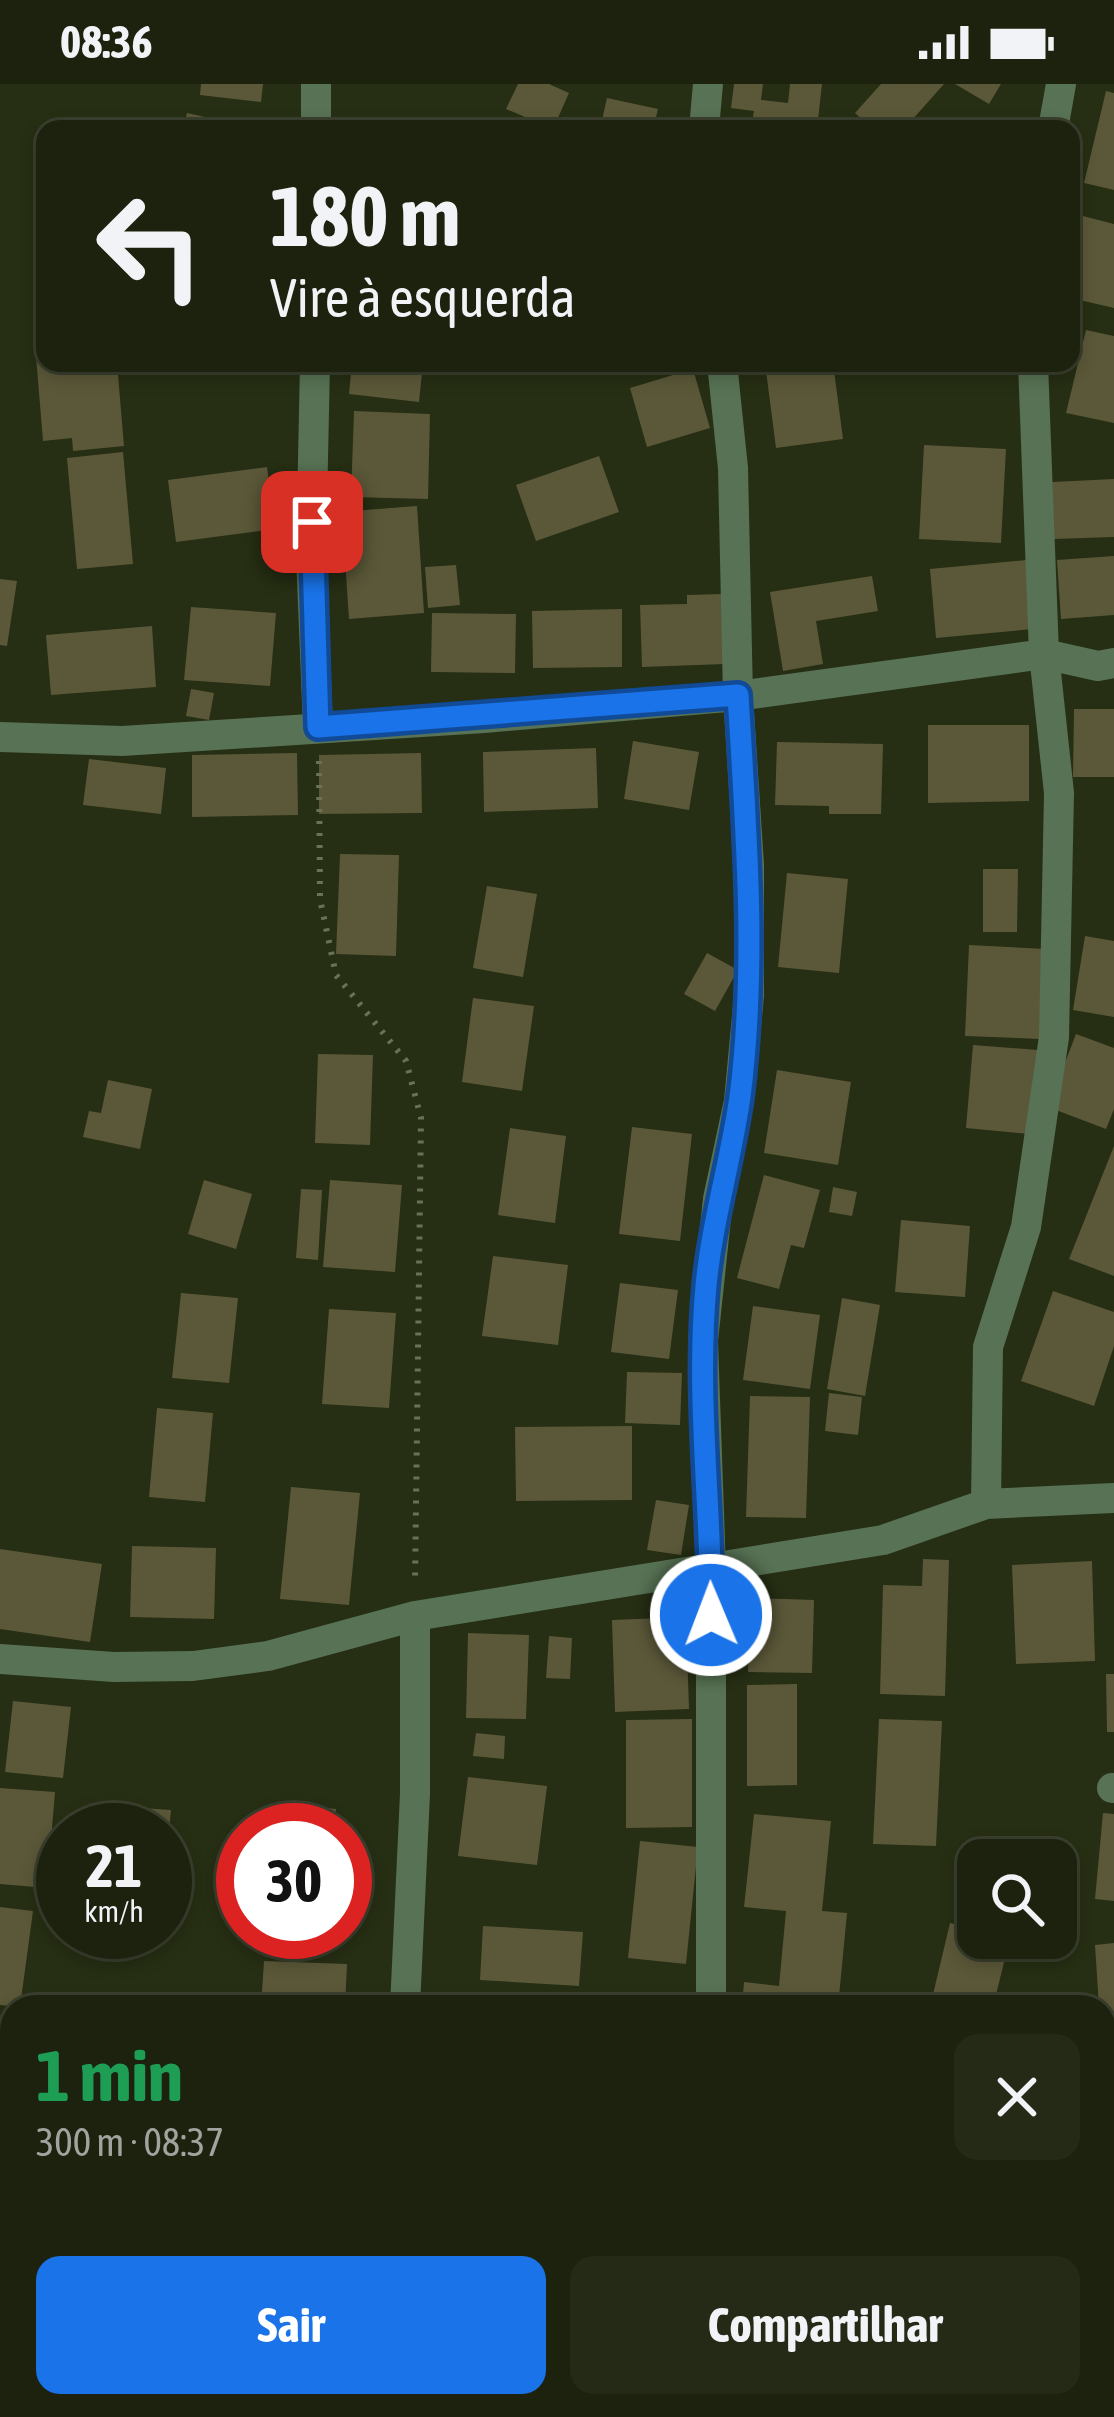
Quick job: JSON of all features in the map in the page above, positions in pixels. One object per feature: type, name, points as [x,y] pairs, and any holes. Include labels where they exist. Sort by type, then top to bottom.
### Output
[{"type":"street","points":[[316,84],[316,120]]},
{"type":"street","points":[[705,120],[708,84]]},
{"type":"street","points":[[1055,120],[1061,84]]},
{"type":"street","points":[[315,372],[311,555],[318,727]]},
{"type":"street","points":[[711,1995],[711,1571],[703,1341],[706,1284],[739,1101],[749,995],[749,866],[738,695],[734,468],[723,372]]},
{"type":"street","points":[[986,1504],[988,1347],[1025,1227],[1054,1037],[1059,793],[1044,654],[1033,372]]},
{"type":"street","points":[[0,737],[122,741],[738,695],[1044,654],[1098,666],[1114,663]]},
{"type":"street","points":[[0,1659],[46,1666],[193,1666],[268,1656],[415,1616],[883,1540],[986,1504],[1114,1498]]},
{"type":"street","points":[[406,1995],[416,1794],[415,1616]]},
{"type":"path","points":[[318,727],[320,899],[336,975],[406,1060],[421,1118],[415,1616]]},
{"type":"building","points":[[201,84],[263,84],[261,102],[200,95]]},
{"type":"building","points":[[518,84],[549,84],[569,93],[557,120],[532,120],[506,109]]},
{"type":"building","points":[[734,84],[763,84],[761,100],[788,103],[790,84],[822,84],[818,120],[752,120],[754,111],[731,108]]},
{"type":"building","points":[[881,84],[944,84],[912,120],[863,120],[855,113]]},
{"type":"building","points":[[955,84],[1001,84],[989,104]]},
{"type":"building","points":[[1106,91],[1114,93],[1114,190],[1084,183]]},
{"type":"building","points":[[607,98],[658,109],[655,120],[602,120]]},
{"type":"building","points":[[187,113],[218,120],[185,120]]},
{"type":"building","points":[[1080,215],[1114,224],[1114,308],[1080,300]]},
{"type":"building","points":[[1086,330],[1114,336],[1114,423],[1066,413],[1076,372],[1080,372]]},
{"type":"building","points":[[37,372],[118,372],[124,446],[73,451],[72,438],[43,441]]},
{"type":"building","points":[[351,372],[422,372],[419,402],[349,394]]},
{"type":"building","points":[[694,372],[710,428],[647,447],[630,388]]},
{"type":"building","points":[[766,372],[834,372],[843,439],[776,448]]},
{"type":"building","points":[[354,411],[430,414],[428,499],[351,497]]},
{"type":"building","points":[[924,445],[1006,449],[1001,543],[919,539]]},
{"type":"building","points":[[123,452],[133,564],[77,569],[67,458]]},
{"type":"building","points":[[599,456],[619,512],[536,541],[516,485]]},
{"type":"building","points":[[267,467],[275,529],[176,542],[168,480]]},
{"type":"building","points":[[1114,479],[1114,537],[1054,539],[1052,482]]},
{"type":"building","points":[[417,506],[424,613],[349,619],[344,544],[328,546],[326,513]]},
{"type":"building","points":[[1114,556],[1114,615],[1061,619],[1057,560]]},
{"type":"building","points":[[1027,560],[1033,629],[936,638],[930,569]]},
{"type":"building","points":[[456,565],[460,605],[428,608],[425,567]]},
{"type":"building","points":[[872,576],[878,611],[816,621],[823,664],[783,671],[770,592]]},
{"type":"building","points":[[0,579],[17,581],[7,646],[0,645]]},
{"type":"building","points":[[722,594],[725,664],[642,667],[640,605],[687,604],[687,595]]},
{"type":"building","points":[[191,607],[276,613],[270,686],[184,680]]},
{"type":"building","points":[[622,609],[622,667],[533,668],[532,611]]},
{"type":"building","points":[[432,613],[516,614],[515,673],[431,672]]},
{"type":"building","points":[[152,626],[156,687],[51,695],[46,635]]},
{"type":"building","points":[[191,689],[214,693],[209,720],[186,716]]},
{"type":"building","points":[[1074,709],[1114,709],[1114,777],[1073,777]]},
{"type":"building","points":[[928,725],[1029,725],[1029,801],[928,803]]},
{"type":"building","points":[[633,741],[699,752],[689,810],[624,799]]},
{"type":"building","points":[[777,742],[883,744],[881,814],[829,814],[829,806],[775,805]]},
{"type":"building","points":[[596,748],[598,808],[484,812],[483,752]]},
{"type":"building","points":[[297,753],[298,815],[192,817],[192,755]]},
{"type":"building","points":[[421,753],[422,813],[319,814],[319,755]]},
{"type":"building","points":[[89,759],[166,768],[161,814],[83,805]]},
{"type":"building","points":[[340,854],[399,855],[396,956],[336,954]]},
{"type":"building","points":[[983,869],[1018,869],[1017,932],[983,932]]},
{"type":"building","points":[[787,873],[848,879],[839,973],[778,967]]},
{"type":"building","points":[[487,886],[537,894],[523,977],[473,968]]},
{"type":"building","points":[[1085,936],[1114,941],[1114,1017],[1073,1010]]},
{"type":"building","points":[[969,945],[1045,949],[1040,1039],[965,1036]]},
{"type":"building","points":[[707,953],[738,970],[715,1011],[684,994]]},
{"type":"building","points":[[473,998],[534,1006],[522,1091],[462,1082]]},
{"type":"building","points":[[1076,1034],[1114,1048],[1114,1109],[1106,1129],[1048,1107]]},
{"type":"building","points":[[973,1045],[1038,1050],[1030,1134],[966,1128]]},
{"type":"building","points":[[318,1054],[373,1055],[370,1145],[315,1143]]},
{"type":"building","points":[[777,1070],[851,1082],[838,1165],[764,1153]]},
{"type":"building","points":[[108,1080],[152,1089],[140,1149],[83,1137],[89,1111],[101,1113]]},
{"type":"building","points":[[632,1127],[692,1134],[680,1241],[619,1234]]},
{"type":"building","points":[[510,1128],[566,1136],[555,1223],[498,1215]]},
{"type":"building","points":[[1114,1146],[1114,1276],[1069,1259]]},
{"type":"building","points":[[764,1175],[820,1190],[804,1248],[791,1245],[779,1289],[737,1278]]},
{"type":"building","points":[[204,1180],[252,1194],[236,1249],[188,1234]]},
{"type":"building","points":[[330,1180],[402,1185],[395,1272],[323,1267]]},
{"type":"building","points":[[833,1187],[857,1192],[852,1216],[829,1212]]},
{"type":"building","points":[[301,1189],[322,1190],[318,1260],[296,1258]]},
{"type":"building","points":[[901,1220],[970,1226],[965,1297],[895,1292]]},
{"type":"building","points":[[493,1256],[568,1265],[558,1345],[482,1336]]},
{"type":"building","points":[[620,1283],[678,1290],[669,1359],[611,1352]]},
{"type":"building","points":[[1053,1291],[1114,1312],[1114,1346],[1094,1406],[1021,1381]]},
{"type":"building","points":[[181,1293],[238,1298],[229,1383],[172,1378]]},
{"type":"building","points":[[842,1298],[880,1305],[865,1396],[827,1389]]},
{"type":"building","points":[[753,1306],[820,1315],[810,1389],[743,1380]]},
{"type":"building","points":[[329,1309],[396,1313],[389,1408],[322,1404]]},
{"type":"building","points":[[627,1372],[682,1373],[680,1425],[625,1423]]},
{"type":"building","points":[[829,1393],[862,1397],[858,1435],[825,1431]]},
{"type":"building","points":[[750,1396],[810,1397],[806,1518],[746,1517]]},
{"type":"building","points":[[157,1408],[213,1413],[205,1502],[149,1497]]},
{"type":"building","points":[[632,1426],[632,1500],[516,1501],[515,1427]]},
{"type":"building","points":[[291,1487],[360,1493],[349,1605],[280,1599]]},
{"type":"building","points":[[656,1500],[689,1505],[681,1555],[647,1550]]},
{"type":"building","points":[[132,1546],[216,1548],[214,1619],[130,1617]]},
{"type":"building","points":[[0,1549],[102,1564],[90,1642],[0,1629]]},
{"type":"building","points":[[923,1559],[949,1560],[945,1696],[880,1694],[883,1585],[922,1586]]},
{"type":"building","points":[[1092,1561],[1095,1661],[1016,1664],[1012,1565]]},
{"type":"building","points":[[751,1598],[814,1600],[812,1673],[748,1672]]},
{"type":"building","points":[[686,1617],[689,1709],[615,1712],[612,1620]]},
{"type":"building","points":[[468,1633],[529,1635],[526,1719],[466,1718]]},
{"type":"building","points":[[549,1636],[572,1638],[570,1679],[546,1678]]},
{"type":"building","points":[[1106,1674],[1114,1674],[1114,1732],[1107,1732]]},
{"type":"building","points":[[797,1684],[797,1785],[747,1786],[747,1685]]},
{"type":"building","points":[[13,1701],[71,1707],[63,1778],[5,1772]]},
{"type":"building","points":[[692,1719],[692,1827],[626,1828],[626,1720]]},
{"type":"building","points":[[879,1719],[942,1721],[936,1846],[873,1844]]},
{"type":"building","points":[[476,1733],[505,1736],[504,1759],[473,1756]]},
{"type":"building","points":[[468,1777],[547,1786],[537,1865],[458,1856]]},
{"type":"building","points":[[0,1788],[55,1792],[54,1803],[36,1803],[36,1887],[0,1884]]},
{"type":"building","points":[[1103,1813],[1114,1814],[1114,1901],[1095,1899]]},
{"type":"building","points":[[754,1814],[831,1821],[822,1911],[847,1913],[839,1995],[743,1995],[744,1982],[779,1986],[786,1911],[744,1907]]},
{"type":"building","points":[[640,1841],[698,1847],[686,1964],[628,1958]]},
{"type":"building","points":[[0,1907],[33,1911],[22,1995],[0,1995]]},
{"type":"building","points":[[950,1923],[957,1925],[957,1959],[1005,1959],[996,1995],[933,1995]]},
{"type":"building","points":[[483,1926],[583,1932],[579,1986],[480,1980]]},
{"type":"building","points":[[1114,1943],[1114,1995],[1098,1995],[1095,1945]]},
{"type":"building","points":[[264,1961],[347,1964],[346,1995],[262,1995]]},
{"type":"route","points":[[312,522],[318,727],[484,718],[738,695],[749,866],[749,995],[739,1101],[706,1284],[703,1341],[711,1615]]}]
